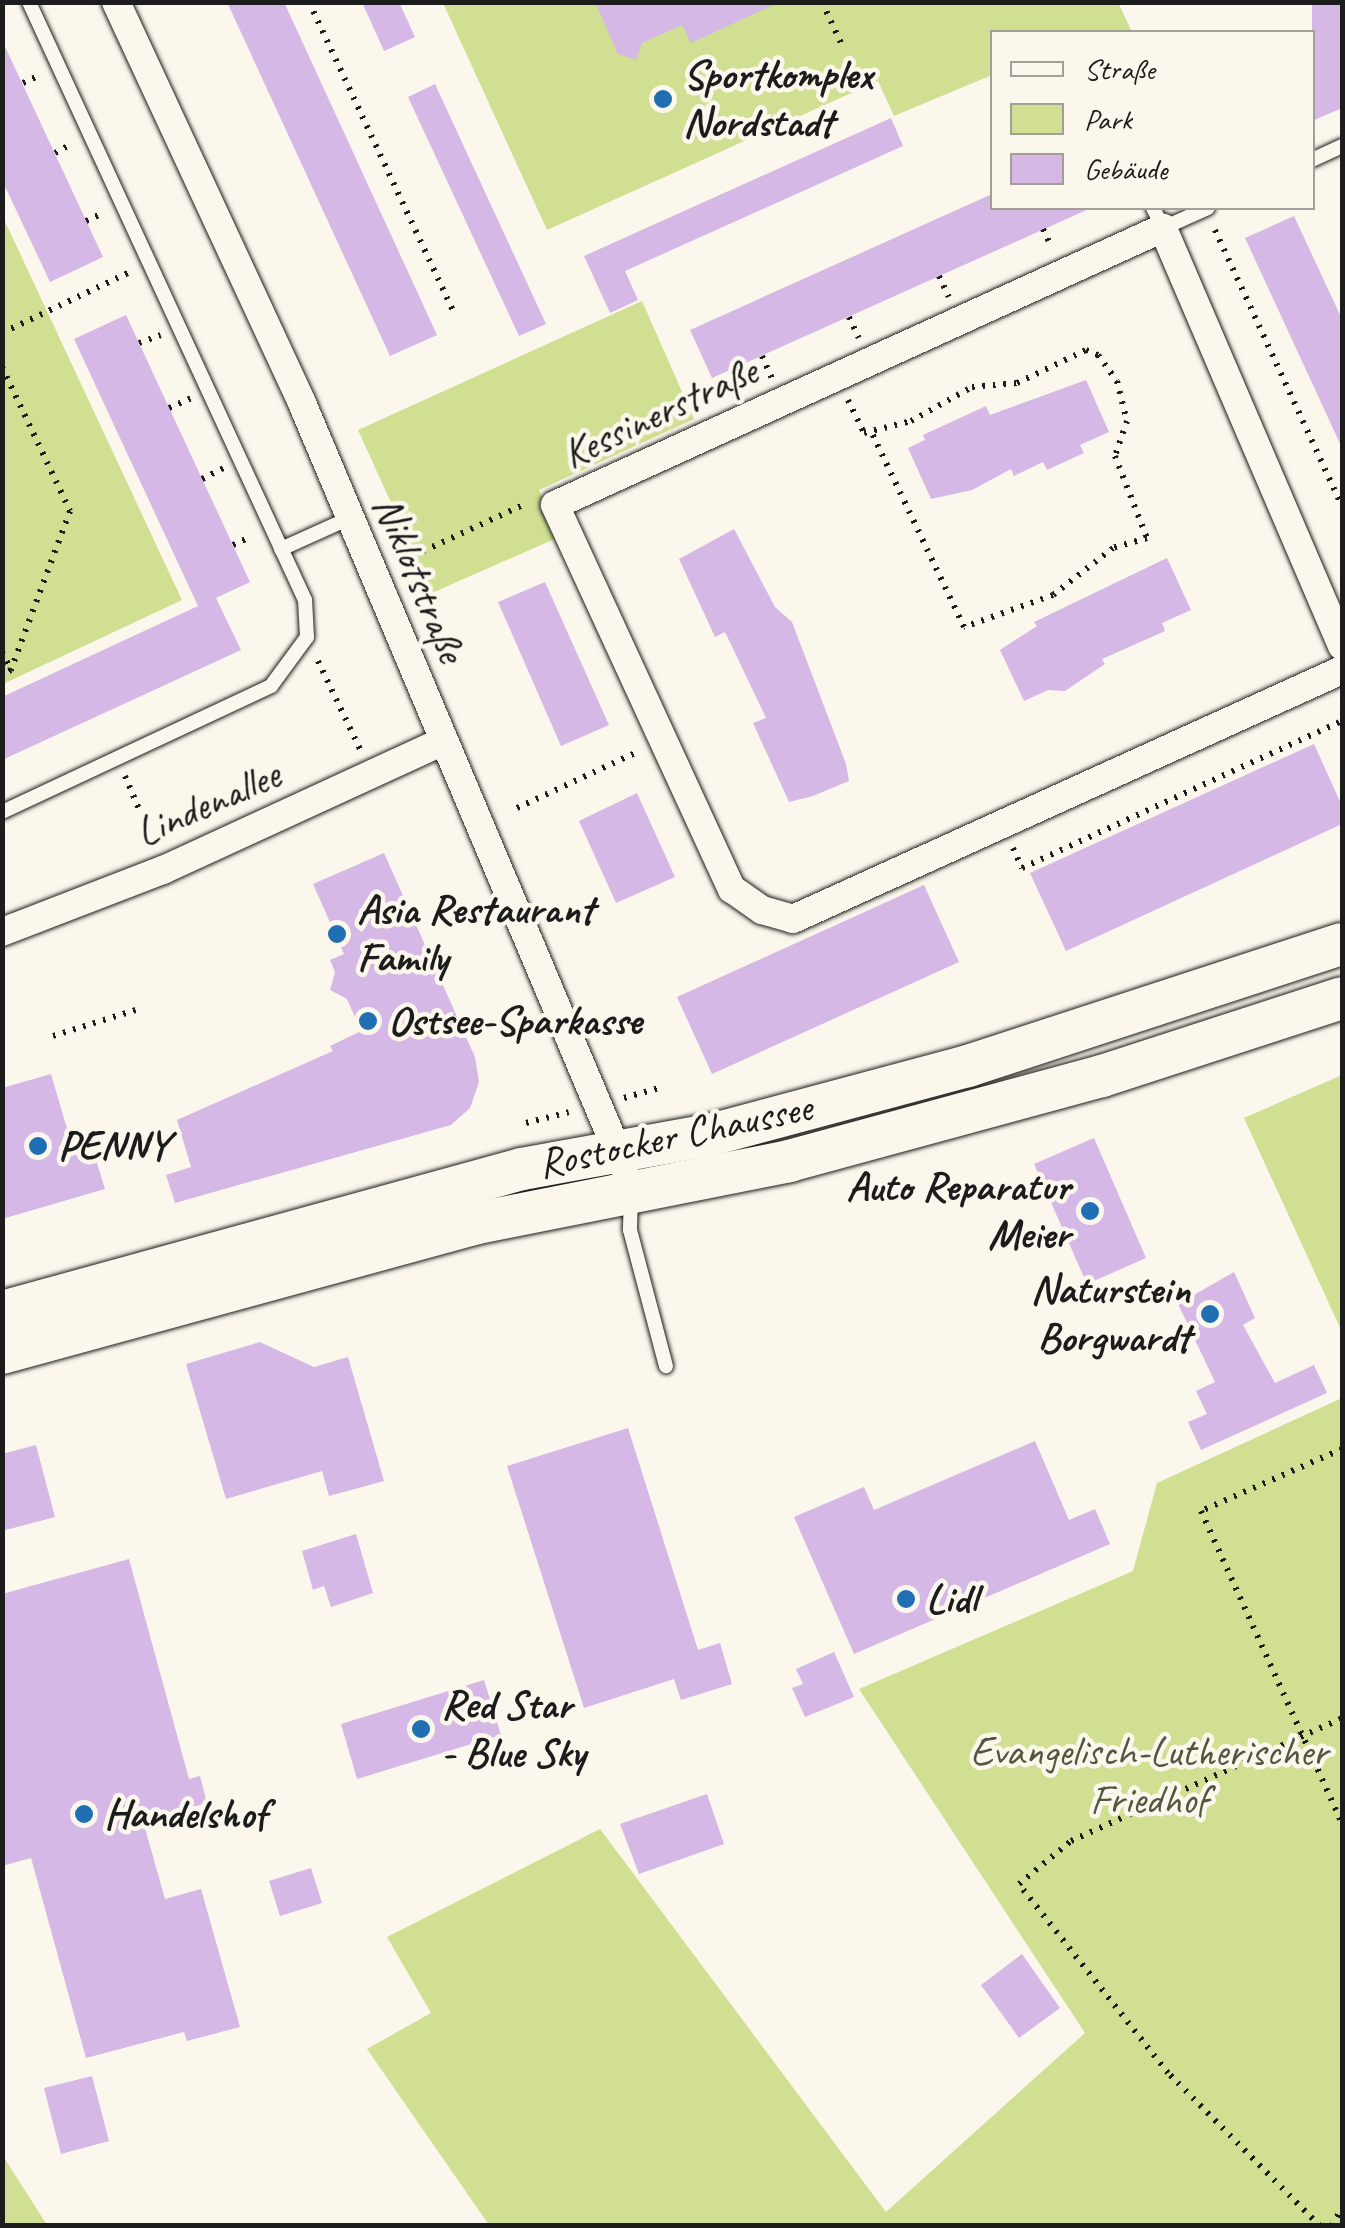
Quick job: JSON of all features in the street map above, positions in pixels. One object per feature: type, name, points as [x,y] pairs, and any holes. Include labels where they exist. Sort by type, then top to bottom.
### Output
[{"type":"main road","name":"Rostocker Chaussee","points":[[2,1312],[316,1224],[620,1149],[714,1134],[968,1066],[1342,944]]},
{"type":"main road","name":"Rostocker Chaussee","points":[[2,1353],[477,1223],[789,1161],[1006,1104],[1342,998]]},
{"type":"street","name":"Niklotstraße","points":[[116,2],[350,518],[620,1149],[631,1193]]},
{"type":"street","name":"Kessinerstraße","points":[[1158,218],[837,377],[555,505],[732,889],[762,910],[794,919],[1003,828],[1342,670]]},
{"type":"street","points":[[1158,218],[1342,646]]},
{"type":"street","name":"Lindenallee","points":[[2,932],[163,870],[443,741]]},
{"type":"lane","points":[[2,812],[270,686],[307,637],[305,600],[29,2]]},
{"type":"lane","points":[[1315,159],[1342,146]]},
{"type":"lane","points":[[1158,218],[1196,210]]},
{"type":"lane","points":[[281,548],[350,518]]},
{"type":"lane","points":[[631,1193],[630,1230],[666,1366]]},
{"type":"path","points":[[309,2],[453,310]]},
{"type":"path","points":[[822,2],[842,45]]},
{"type":"path","points":[[1207,210],[1342,506]]},
{"type":"path","points":[[2,332],[149,263]]},
{"type":"path","points":[[837,377],[864,432],[910,422],[972,387],[1017,382],[1086,350],[1117,381],[1127,421],[1115,456],[1147,538],[1113,548],[1053,595],[964,626],[872,431]]},
{"type":"path","points":[[2,366],[70,512],[11,670],[2,674]]},
{"type":"path","points":[[404,560],[542,496],[555,505]]},
{"type":"path","points":[[307,637],[371,774]]},
{"type":"path","points":[[2,652],[11,670]]},
{"type":"path","points":[[1003,828],[1022,868],[1342,722]]},
{"type":"path","points":[[517,808],[663,740]]},
{"type":"path","points":[[118,759],[140,812]]},
{"type":"path","points":[[53,1036],[136,1010]]},
{"type":"path","points":[[1342,1449],[1201,1511],[1342,1823]]},
{"type":"path","points":[[1320,2226],[1168,2072],[1018,1884],[1071,1841],[1342,1718]]},
{"type":"path","points":[[1332,2226],[1342,2207]]},
{"type":"green space","name":"Sportkomplex Nordstadt","points":[[1118,2],[1131,30],[990,30],[990,76],[894,116],[878,81],[547,230],[443,3]]},
{"type":"green space","points":[[2,215],[182,600],[3,684],[2,684]]},
{"type":"green space","points":[[642,301],[694,419],[539,490],[559,537],[432,593],[358,430]]},
{"type":"green space","points":[[1342,1075],[1342,1332],[1244,1118]]},
{"type":"green space","name":"Evangelisch-Lutherischer Friedhof","points":[[1342,1398],[1342,2225],[489,2225],[367,2049],[431,2013],[387,1937],[600,1829],[886,2212],[1085,2033],[859,1689],[1133,1571],[1157,1483]]},
{"type":"green space","points":[[3,2156],[47,2225],[3,2225]]},
{"type":"building","points":[[227,2],[284,2],[437,335],[390,356]]},
{"type":"building","points":[[362,2],[399,2],[415,37],[384,51]]},
{"type":"building","points":[[595,2],[780,2],[691,43],[682,25],[642,43],[636,60],[618,54]]},
{"type":"building","points":[[1312,2],[1342,2],[1342,108],[1315,120],[1315,30]]},
{"type":"building","points":[[2,40],[103,257],[50,282],[2,180]]},
{"type":"building","points":[[435,84],[546,324],[519,336],[408,97]]},
{"type":"building","points":[[891,118],[903,146],[625,271],[638,300],[610,313],[584,256]]},
{"type":"building","points":[[990,195],[990,210],[1087,210],[712,378],[690,330]]},
{"type":"building","points":[[1294,216],[1342,319],[1342,448],[1245,238]]},
{"type":"building","points":[[126,315],[250,582],[216,598],[241,650],[2,760],[2,697],[198,606],[74,339]]},
{"type":"building","points":[[1086,380],[1109,432],[1080,445],[1084,453],[1047,470],[1043,462],[1014,476],[1011,469],[972,490],[931,499],[908,448],[925,440],[923,435],[986,406],[990,415]]},
{"type":"building","points":[[734,529],[775,607],[792,622],[846,764],[849,781],[789,802],[753,723],[766,718],[725,632],[715,637],[679,559]]},
{"type":"building","points":[[1167,558],[1191,610],[1162,623],[1165,631],[1102,659],[1105,664],[1065,691],[1048,690],[1024,701],[1000,650],[1037,626],[1034,622]]},
{"type":"building","points":[[545,582],[609,725],[561,746],[498,602]]},
{"type":"building","points":[[1314,744],[1342,806],[1342,824],[1066,951],[1030,873]]},
{"type":"building","points":[[637,793],[675,877],[616,903],[579,821]]},
{"type":"building","points":[[384,853],[475,1057],[479,1082],[470,1108],[451,1125],[175,1203],[166,1175],[191,1167],[177,1120],[333,1051],[330,1046],[361,1031],[347,999],[330,990],[335,972],[330,960],[344,954],[313,884]]},
{"type":"building","points":[[924,885],[959,962],[712,1074],[677,997]]},
{"type":"building","name":"PENNY","points":[[51,1074],[73,1149],[91,1144],[105,1189],[2,1219],[2,1088]]},
{"type":"building","name":"Auto Reparatur Meier","points":[[1094,1138],[1146,1258],[1087,1284],[1034,1164]]},
{"type":"building","points":[[1234,1272],[1255,1318],[1243,1325],[1275,1383],[1314,1365],[1327,1393],[1201,1450],[1188,1422],[1207,1414],[1196,1391],[1215,1382],[1178,1304]]},
{"type":"building","points":[[260,1342],[314,1367],[348,1357],[384,1481],[329,1496],[322,1471],[226,1499],[186,1364]]},
{"type":"building","points":[[628,1428],[698,1650],[720,1643],[732,1684],[681,1700],[674,1679],[584,1708],[507,1466]]},
{"type":"building","name":"Lidl","points":[[1035,1441],[1069,1520],[1095,1509],[1110,1544],[854,1654],[794,1517],[864,1487],[874,1510]]},
{"type":"building","points":[[36,1445],[55,1517],[2,1531],[2,1454]]},
{"type":"building","points":[[356,1534],[373,1593],[331,1607],[324,1586],[313,1590],[302,1551]]},
{"type":"building","name":"Handelshof","points":[[129,1559],[189,1779],[200,1776],[207,1803],[143,1821],[165,1899],[201,1889],[240,2027],[187,2041],[184,2032],[86,2058],[31,1858],[2,1866],[2,1594]]},
{"type":"building","points":[[834,1652],[854,1697],[805,1717],[792,1688],[803,1684],[796,1669]]},
{"type":"building","name":"Red Star - Blue Sky","points":[[484,1680],[501,1735],[357,1779],[341,1724]]},
{"type":"building","points":[[707,1794],[724,1844],[639,1874],[620,1824]]},
{"type":"building","points":[[311,1868],[322,1903],[280,1916],[269,1881]]},
{"type":"building","points":[[1022,1954],[1060,2008],[1019,2038],[981,1985]]},
{"type":"building","points":[[92,2076],[109,2141],[61,2154],[44,2088]]},
{"type":"place","name":"Sportkomplex Nordstadt","points":[[663,99]]},
{"type":"place","name":"Asia Restaurant Family","points":[[337,934]]},
{"type":"place","name":"Ostsee-Sparkasse","points":[[368,1021]]},
{"type":"place","name":"PENNY","points":[[38,1146]]},
{"type":"place","name":"Auto Reparatur Meier","points":[[1090,1211]]},
{"type":"place","name":"Naturstein Borgwardt","points":[[1210,1314]]},
{"type":"place","name":"Lidl","points":[[906,1599]]},
{"type":"place","name":"Red Star - Blue Sky","points":[[421,1729]]},
{"type":"place","name":"Handelshof","points":[[84,1814]]}]
